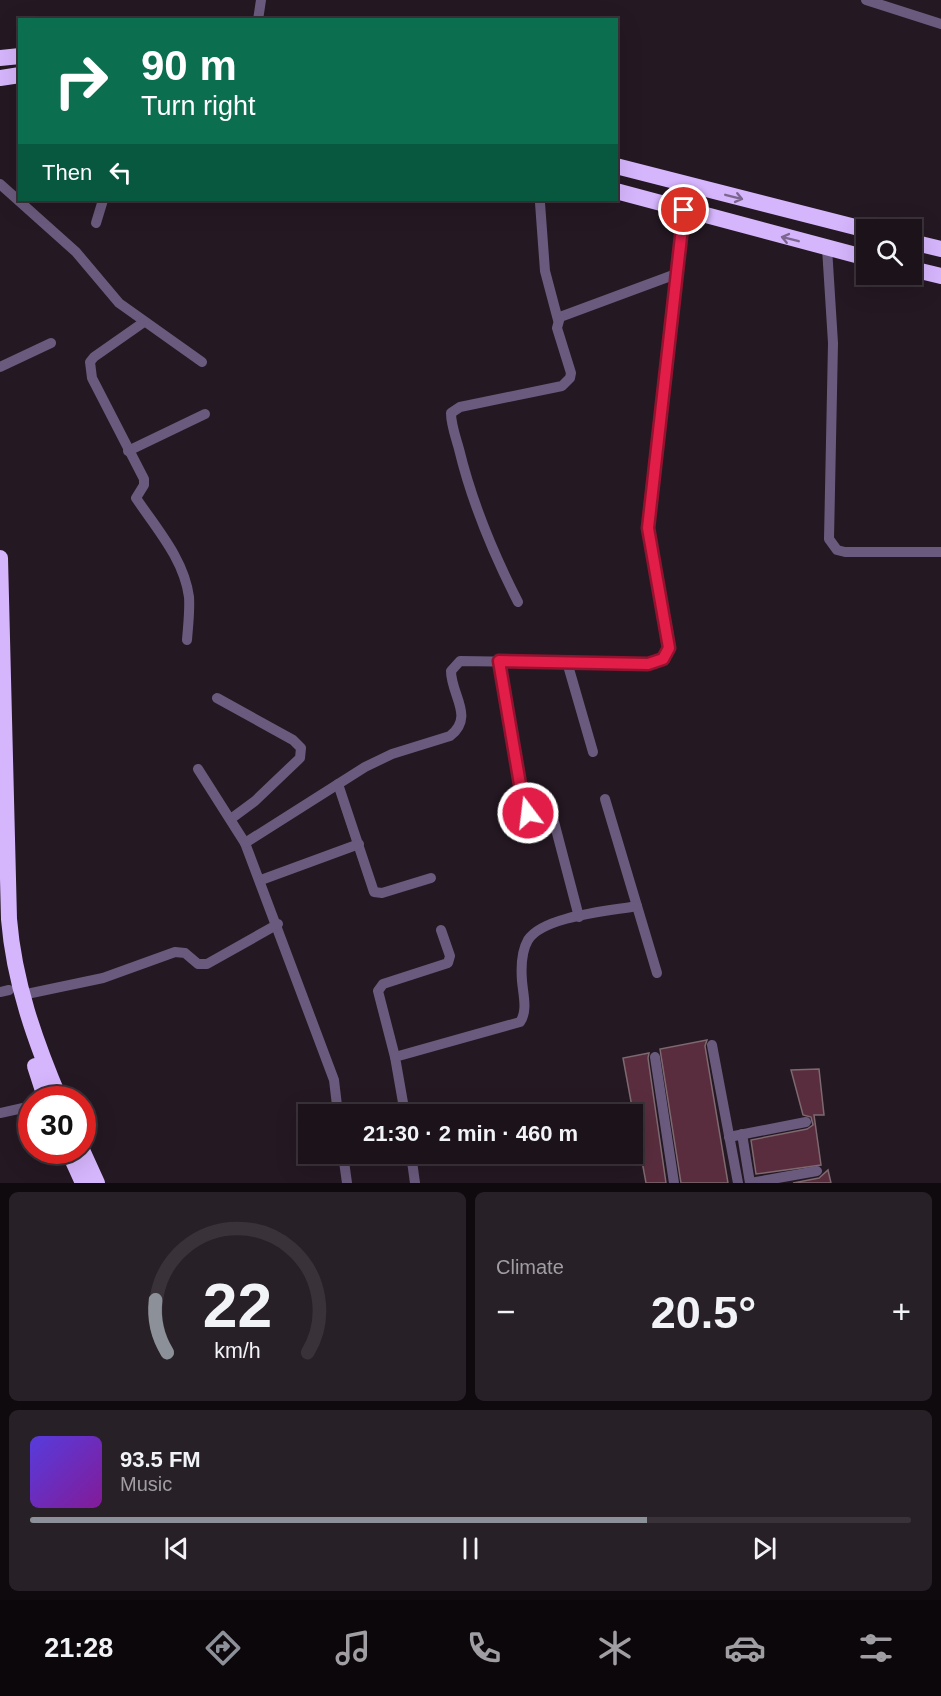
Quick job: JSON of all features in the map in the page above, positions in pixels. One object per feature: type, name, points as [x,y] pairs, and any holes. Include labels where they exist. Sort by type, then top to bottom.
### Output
[{"type":"highway","points":[[0,58],[18,56]]},
{"type":"highway","points":[[0,78],[18,75]]},
{"type":"highway","points":[[618,167],[856,227]]},
{"type":"highway","points":[[618,192],[856,255]]},
{"type":"highway","points":[[922,244],[941,249]]},
{"type":"highway","points":[[922,271],[941,276]]},
{"type":"highway","points":[[0,558],[12,960],[10,992],[54,1086]]},
{"type":"highway","points":[[0,945],[10,992],[41,1086]]},
{"type":"highway","points":[[74,1164],[83,1183]]},
{"type":"highway","points":[[88,1164],[97,1183]]},
{"type":"street","points":[[258,18],[261,0]]},
{"type":"street","points":[[866,0],[941,24]]},
{"type":"street","points":[[0,184],[18,200]]},
{"type":"street","points":[[19,201],[76,252],[119,303],[202,362]]},
{"type":"street","points":[[96,223],[103,201]]},
{"type":"street","points":[[518,602],[493,552],[480,519],[464,471],[451,413],[460,407],[562,386],[570,378],[570,365],[557,328],[558,320],[545,271],[540,203]]},
{"type":"street","points":[[245,843],[338,784],[392,754],[450,736],[457,730],[462,712],[451,678],[453,666],[465,660],[648,664],[663,659],[669,648],[648,528],[684,210]]},
{"type":"street","points":[[827,248],[832,343],[829,539],[837,550],[845,552],[941,552]]},
{"type":"street","points":[[558,320],[568,313],[676,274]]},
{"type":"street","points":[[144,322],[90,362],[92,378],[145,482],[136,498],[164,536],[188,594],[187,640]]},
{"type":"street","points":[[0,367],[51,343]]},
{"type":"street","points":[[128,451],[205,414]]},
{"type":"street","points":[[499,661],[526,811],[529,814],[547,811],[552,814],[579,917]]},
{"type":"street","points":[[567,662],[593,752]]},
{"type":"street","points":[[217,698],[293,740],[299,745],[302,753],[275,782],[231,818]]},
{"type":"street","points":[[198,769],[231,818],[261,880],[334,1080],[337,1104]]},
{"type":"street","points":[[338,784],[371,887],[377,894],[431,878]]},
{"type":"street","points":[[605,799],[657,973]]},
{"type":"street","points":[[261,880],[359,844]]},
{"type":"street","points":[[395,1057],[520,1022],[524,1005],[523,953],[528,941],[543,927],[579,917],[637,906]]},
{"type":"street","points":[[10,992],[103,978],[175,952],[185,952],[198,964],[207,964],[278,924]]},
{"type":"street","points":[[403,1104],[395,1057],[378,991],[383,984],[448,963],[450,956],[441,930]]},
{"type":"street","points":[[712,1045],[738,1183]]},
{"type":"street","points":[[655,1057],[674,1183]]},
{"type":"street","points":[[0,1113],[18,1109]]},
{"type":"street","points":[[729,1137],[806,1122]]},
{"type":"street","points":[[741,1134],[750,1183],[817,1171]]},
{"type":"street","points":[[344,1164],[347,1183]]},
{"type":"street","points":[[413,1164],[416,1183]]},
{"type":"building","points":[[707,1040],[705,1046],[728,1183],[681,1183],[660,1049]]},
{"type":"building","points":[[649,1053],[666,1183],[646,1183],[643,1164],[643,1104],[631,1104],[623,1058]]},
{"type":"building","points":[[819,1069],[824,1115],[814,1115],[821,1165],[756,1174],[751,1140],[807,1129],[813,1125],[811,1117],[803,1115],[791,1070]]},
{"type":"building","points":[[828,1170],[831,1183],[793,1183],[819,1178]]},
{"type":"route","points":[[528,813],[523,802],[499,661],[648,664],[663,659],[669,648],[669,636],[651,553],[648,528],[684,210]]}]
